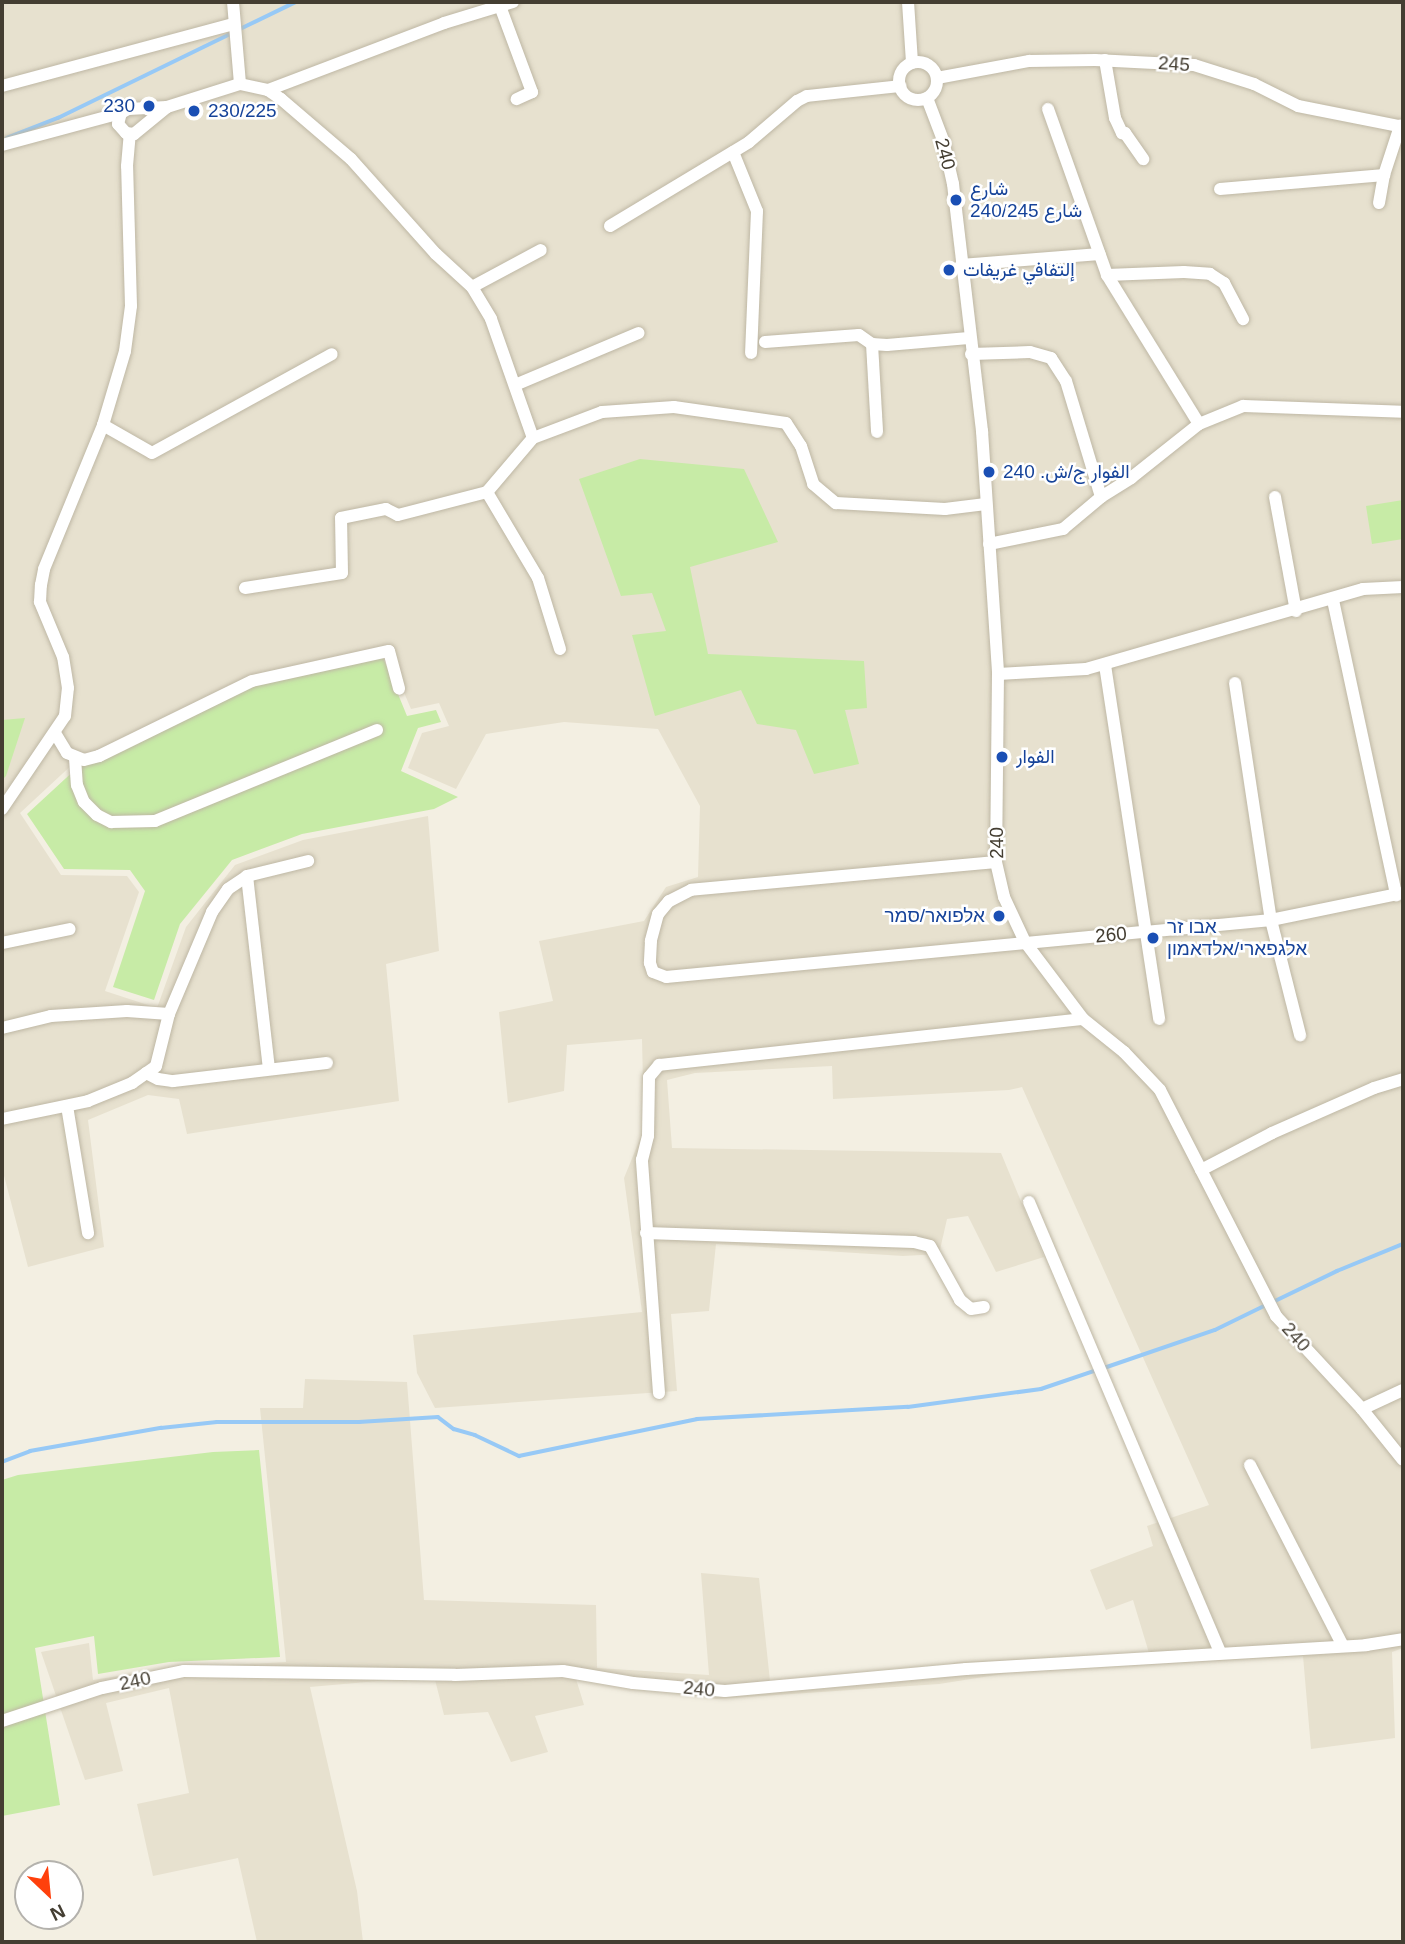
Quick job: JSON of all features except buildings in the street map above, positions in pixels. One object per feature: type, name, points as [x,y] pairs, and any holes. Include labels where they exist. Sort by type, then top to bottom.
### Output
[{"type":"street","points":[[233,2],[240,84]]},
{"type":"street","points":[[908,2],[912,63],[900,75],[900,86],[912,99],[926,98],[934,91],[937,78],[928,65],[912,63]]},
{"type":"street","points":[[268,90],[444,23],[507,4],[532,92],[517,99]]},
{"type":"street","points":[[2,86],[234,24]]},
{"type":"street","points":[[1105,60],[1115,118],[1122,133],[1125,133],[1143,159]]},
{"type":"street","name":"245","points":[[937,78],[1029,61],[1105,60],[1194,65],[1254,84],[1298,106],[1402,127]]},
{"type":"street","points":[[2,145],[95,120],[120,119],[128,109],[138,111],[167,107],[240,84],[268,90],[351,159],[436,254],[472,288],[491,319],[533,438]]},
{"type":"street","points":[[610,226],[733,152],[807,96],[900,86]]},
{"type":"street","name":"240","points":[[926,98],[943,140],[953,184],[982,431],[998,674],[996,862],[1004,897],[1025,942],[1083,1019],[1124,1052],[1160,1090],[1276,1316],[1362,1409],[1403,1460]]},
{"type":"street","points":[[120,119],[123,131],[130,134],[138,132],[167,107]]},
{"type":"street","points":[[1048,109],[1107,275],[1199,424]]},
{"type":"street","points":[[138,111],[143,125]]},
{"type":"street","points":[[1379,202],[1384,175],[1402,127]]},
{"type":"street","points":[[2,809],[65,716],[68,688],[63,657],[40,602],[41,585],[44,569],[103,425],[125,351],[131,306],[127,166],[130,134]]},
{"type":"street","points":[[733,152],[757,211],[751,353]]},
{"type":"street","points":[[1220,189],[1384,175]]},
{"type":"street","points":[[472,288],[541,250]]},
{"type":"street","points":[[961,265],[1100,254]]},
{"type":"street","points":[[1107,275],[1184,272],[1210,274],[1224,283],[1243,319]]},
{"type":"street","points":[[515,385],[639,333]]},
{"type":"street","points":[[765,342],[859,335],[872,344],[969,338]]},
{"type":"street","points":[[872,344],[877,432]]},
{"type":"street","points":[[971,354],[1030,352],[1051,358],[1066,381],[1101,496]]},
{"type":"street","points":[[103,425],[152,453],[332,354]]},
{"type":"street","points":[[989,544],[1063,529],[1101,496],[1131,478],[1199,424],[1243,406],[1403,411]]},
{"type":"street","points":[[245,588],[342,573],[341,518],[386,509],[398,515],[487,492],[533,438],[602,412],[674,407],[724,412],[786,423],[801,446],[813,484],[836,503],[945,509],[986,504]]},
{"type":"street","points":[[487,492],[538,578],[560,649]]},
{"type":"street","points":[[1275,497],[1296,611]]},
{"type":"street","points":[[998,674],[1086,669],[1105,665],[1296,611],[1363,589],[1403,587]]},
{"type":"street","points":[[1333,600],[1400,894]]},
{"type":"street","points":[[55,733],[67,752],[75,758],[85,760],[99,756],[251,681],[389,651],[399,689]]},
{"type":"street","points":[[1105,665],[1159,1019]]},
{"type":"street","points":[[1235,683],[1272,920],[1300,1035]]},
{"type":"street","points":[[75,758],[77,785],[84,802],[97,815],[111,822],[155,821],[377,730]]},
{"type":"street","points":[[2,1119],[88,1101],[132,1083],[156,1066],[169,1014],[212,912],[228,889],[247,876],[308,861]]},
{"type":"street","name":"260","points":[[996,862],[691,890],[669,901],[658,914],[651,941],[650,963],[653,972],[666,976],[1146,932],[1272,920],[1400,894]]},
{"type":"street","points":[[247,876],[269,1069]]},
{"type":"street","points":[[2,943],[70,929]]},
{"type":"street","points":[[2,1028],[51,1016],[127,1011],[169,1014]]},
{"type":"street","points":[[659,1393],[642,1160],[648,1136],[649,1077],[659,1065],[1083,1019]]},
{"type":"street","points":[[146,1073],[158,1079],[173,1081],[327,1063]]},
{"type":"street","points":[[1201,1170],[1374,1088],[1403,1080]]},
{"type":"street","points":[[66,1106],[88,1233]]},
{"type":"street","points":[[1029,1202],[1220,1653]]},
{"type":"street","points":[[646,1233],[914,1242],[930,1246],[960,1300],[971,1309],[984,1307]]},
{"type":"street","points":[[1362,1409],[1403,1390]]},
{"type":"street","points":[[1250,1465],[1343,1646]]},
{"type":"street","name":"240","points":[[2,1721],[103,1688],[184,1671],[417,1675],[563,1671],[633,1683],[725,1691],[967,1669],[1343,1646],[1403,1639]]},
{"type":"shaded area","points":[[2,2],[1403,2],[1403,1648],[1392,1652],[1395,1738],[1311,1749],[1303,1656],[1009,1673],[939,1684],[716,1699],[576,1679],[584,1705],[535,1716],[548,1752],[511,1762],[488,1712],[444,1715],[434,1676],[310,1687],[357,1891],[363,1942],[257,1942],[238,1858],[153,1876],[137,1804],[189,1793],[169,1688],[106,1703],[123,1771],[85,1780],[41,1652],[89,1643],[93,1680],[170,1668],[286,1662],[260,1408],[303,1408],[305,1379],[407,1382],[424,1600],[596,1605],[597,1668],[709,1675],[701,1573],[759,1578],[770,1681],[907,1675],[957,1662],[1149,1653],[1133,1600],[1106,1610],[1090,1570],[1153,1546],[1147,1526],[1209,1505],[1022,1087],[1009,1090],[833,1099],[832,1066],[695,1073],[667,1080],[672,1148],[1001,1153],[1044,1257],[996,1272],[968,1216],[947,1219],[939,1254],[903,1256],[716,1244],[709,1311],[671,1314],[677,1391],[435,1408],[417,1373],[413,1335],[642,1312],[624,1178],[644,1129],[642,1039],[567,1045],[564,1091],[508,1103],[499,1012],[553,1001],[539,941],[644,921],[666,887],[698,877],[700,806],[658,729],[564,722],[486,734],[456,789],[408,768],[422,733],[449,726],[439,703],[411,709],[385,648],[75,762],[20,813],[61,875],[127,876],[139,892],[105,991],[157,1008],[186,927],[235,865],[303,840],[428,816],[439,951],[386,964],[399,1101],[187,1134],[179,1099],[148,1095],[88,1120],[104,1247],[28,1267],[2,1168]]},
{"type":"green space","points":[[640,459],[744,469],[778,542],[690,567],[708,654],[864,661],[867,708],[845,710],[859,764],[814,774],[796,730],[757,724],[741,690],[655,716],[632,635],[666,631],[652,593],[621,596],[579,479]]},
{"type":"green space","points":[[1403,500],[1403,539],[1372,544],[1366,506]]},
{"type":"green space","points":[[382,655],[407,716],[436,710],[441,722],[418,728],[401,771],[458,797],[434,809],[302,834],[232,860],[180,924],[154,1000],[113,987],[145,891],[130,870],[64,869],[27,814],[78,767],[263,678]]},
{"type":"green space","points":[[25,718],[6,776],[2,780],[2,720]]},
{"type":"green space","points":[[259,1450],[280,1657],[169,1662],[98,1674],[94,1636],[35,1648],[60,1805],[2,1816],[2,1480],[18,1475],[213,1452]]},
{"type":"waterway","points":[[238,30],[296,2]]},
{"type":"waterway","points":[[7,138],[58,118],[232,33]]},
{"type":"waterway","points":[[1273,1302],[1337,1271],[1403,1244]]},
{"type":"waterway","points":[[1104,1368],[1215,1330],[1266,1305]]},
{"type":"waterway","points":[[2,1462],[30,1451],[161,1428],[217,1422],[359,1422],[438,1417],[454,1429],[475,1435],[519,1456],[697,1419],[908,1407],[1041,1389],[1097,1370]]},
{"type":"place","name":"230","points":[[149,106]]},
{"type":"place","name":"230/225","points":[[194,111]]},
{"type":"place","name":"شارع 240/شارع 245","points":[[956,200]]},
{"type":"place","name":"إلتفافي غريفات","points":[[949,270]]},
{"type":"place","name":"الفوار ج/ش. 240","points":[[989,472]]},
{"type":"place","name":"الفوار","points":[[1002,757]]},
{"type":"place","name":"אלפואר/סמר","points":[[999,916]]},
{"type":"place","name":"אבו זר אלגפארי/אלדאמון","points":[[1153,938]]}]
